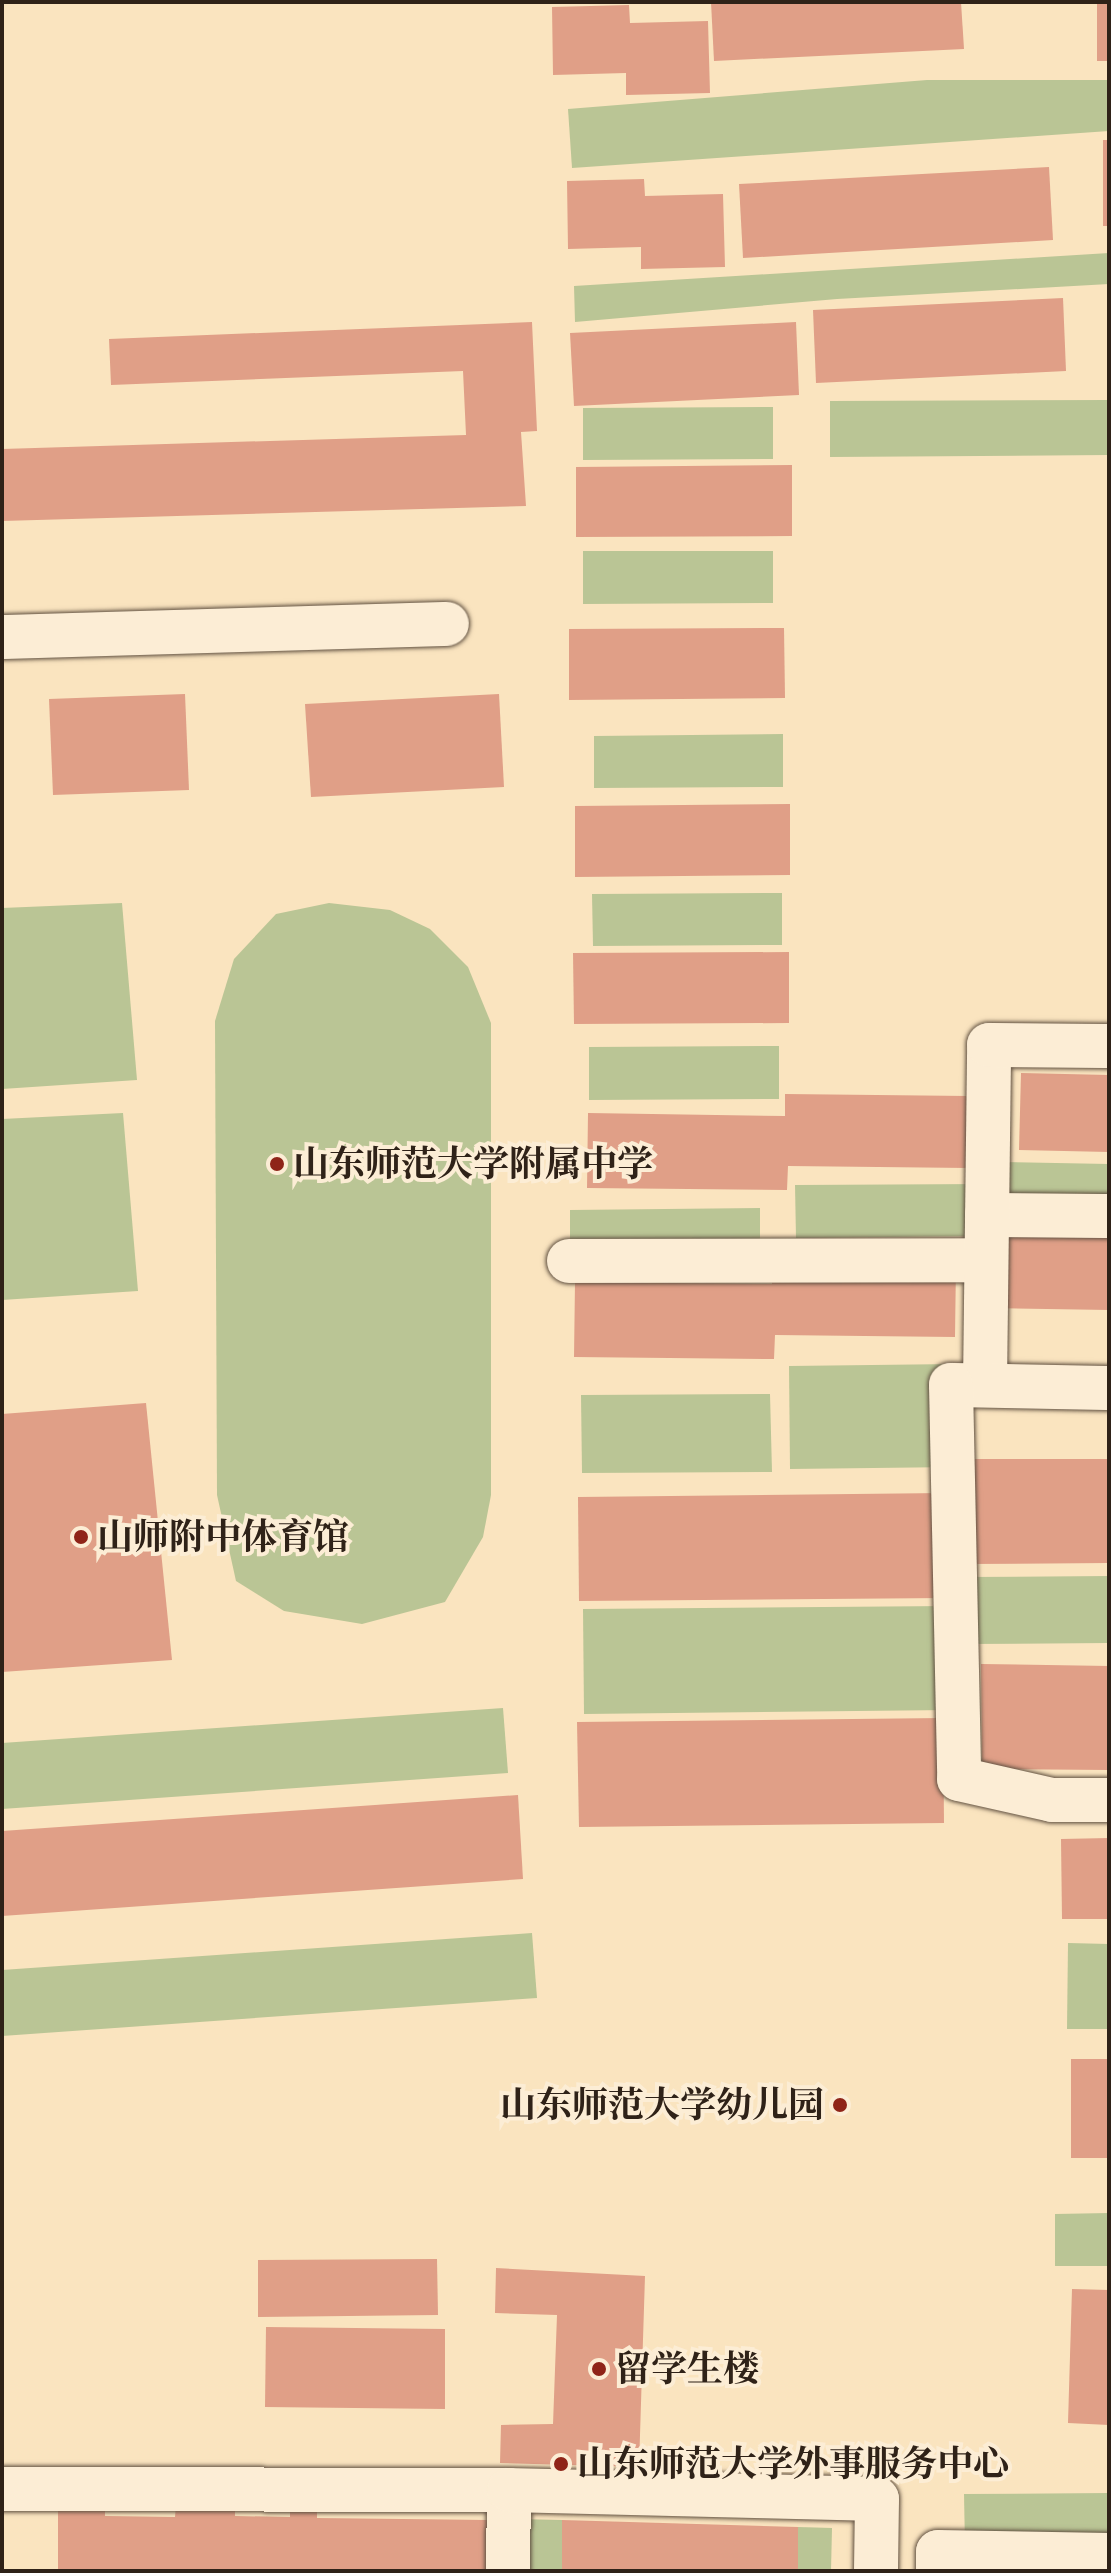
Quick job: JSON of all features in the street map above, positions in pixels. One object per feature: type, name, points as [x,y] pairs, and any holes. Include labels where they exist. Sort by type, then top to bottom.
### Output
[{"type":"street","points":[[2,637],[447,624]]},
{"type":"street","points":[[985,1385],[989,1045],[1109,1046]]},
{"type":"street","points":[[987,1215],[1109,1216]]},
{"type":"street","points":[[569,1261],[986,1260]]},
{"type":"street","points":[[1109,1388],[951,1385],[959,1779],[1052,1800],[1109,1800]]},
{"type":"street","points":[[2,2489],[509,2490],[877,2499],[876,2571]]},
{"type":"street","points":[[508,2571],[509,2490]]},
{"type":"street","points":[[938,2571],[938,2552],[1109,2555]]},
{"type":"green space","points":[[927,80],[1109,80],[1109,131],[572,168],[568,109]]},
{"type":"green space","points":[[1109,253],[1109,284],[837,299],[575,322],[574,286]]},
{"type":"green space","points":[[1109,400],[1109,455],[830,457],[830,401]]},
{"type":"green space","points":[[773,407],[773,459],[583,460],[583,408]]},
{"type":"green space","points":[[583,551],[773,551],[773,603],[583,604]]},
{"type":"green space","points":[[783,734],[783,787],[594,788],[594,736]]},
{"type":"green space","points":[[782,893],[782,945],[593,946],[592,894]]},
{"type":"green space","points":[[122,903],[137,1080],[2,1089],[2,908]]},
{"type":"green space","points":[[329,903],[390,910],[430,929],[468,967],[491,1023],[491,1495],[483,1537],[445,1602],[362,1624],[284,1611],[236,1581],[217,1495],[215,1021],[234,959],[276,914]]},
{"type":"green space","points":[[779,1046],[779,1099],[589,1100],[589,1047]]},
{"type":"green space","points":[[123,1113],[138,1291],[2,1300],[2,1119]]},
{"type":"green space","points":[[1001,1162],[1109,1164],[1109,1218],[1000,1216]]},
{"type":"green space","points":[[985,1184],[985,1236],[796,1238],[795,1185]]},
{"type":"green space","points":[[760,1208],[760,1261],[570,1262],[570,1210]]},
{"type":"green space","points":[[955,1364],[956,1467],[790,1469],[789,1366]]},
{"type":"green space","points":[[770,1394],[772,1472],[582,1473],[581,1395]]},
{"type":"green space","points":[[1109,1576],[1109,1643],[967,1644],[967,1577]]},
{"type":"green space","points":[[949,1606],[950,1710],[584,1714],[583,1609]]},
{"type":"green space","points":[[503,1708],[508,1773],[2,1809],[2,1743]]},
{"type":"green space","points":[[532,1933],[537,1998],[2,2036],[2,1970]]},
{"type":"green space","points":[[1068,1943],[1109,1944],[1109,2029],[1067,2029]]},
{"type":"green space","points":[[1109,2213],[1109,2266],[1055,2266],[1055,2214]]},
{"type":"green space","points":[[1109,2493],[1109,2545],[965,2546],[964,2494]]},
{"type":"green space","points":[[517,2519],[562,2520],[562,2571],[517,2571]]},
{"type":"green space","points":[[798,2527],[832,2528],[831,2571],[798,2571]]},
{"type":"building","points":[[711,2],[961,2],[964,49],[714,61]]},
{"type":"building","points":[[1097,2],[1109,2],[1109,61],[1097,61]]},
{"type":"building","points":[[629,5],[630,23],[708,21],[710,93],[626,95],[626,73],[553,75],[552,7]]},
{"type":"building","points":[[1103,140],[1109,140],[1109,226],[1103,226]]},
{"type":"building","points":[[1049,167],[1053,240],[743,258],[739,184]]},
{"type":"building","points":[[644,179],[645,196],[723,194],[725,267],[641,269],[641,247],[568,249],[567,181]]},
{"type":"building","points":[[1063,298],[1066,371],[816,383],[813,310]]},
{"type":"building","points":[[532,322],[537,431],[521,432],[526,506],[2,521],[2,449],[466,435],[463,371],[111,385],[109,339]]},
{"type":"building","points":[[796,322],[799,395],[574,406],[570,333]]},
{"type":"building","points":[[792,465],[792,536],[576,537],[576,467]]},
{"type":"building","points":[[784,628],[785,698],[569,700],[569,629]]},
{"type":"building","points":[[185,694],[189,790],[53,795],[49,699]]},
{"type":"building","points":[[499,694],[504,787],[311,797],[305,704]]},
{"type":"building","points":[[790,804],[790,875],[575,877],[575,806]]},
{"type":"building","points":[[789,952],[789,1023],[574,1024],[573,953]]},
{"type":"building","points":[[1021,1073],[1109,1075],[1109,1152],[1019,1150]]},
{"type":"building","points":[[785,1094],[968,1096],[968,1168],[788,1166],[787,1190],[587,1188],[588,1113],[785,1116]]},
{"type":"building","points":[[993,1230],[1109,1233],[1109,1310],[991,1308]]},
{"type":"building","points":[[772,1263],[956,1265],[955,1337],[775,1335],[774,1359],[574,1357],[575,1282],[772,1284]]},
{"type":"building","name":"山师附中体育馆","points":[[146,1403],[172,1660],[2,1672],[2,1414]]},
{"type":"building","points":[[967,1459],[1109,1459],[1109,1563],[968,1564]]},
{"type":"building","points":[[944,1493],[945,1598],[579,1601],[578,1497]]},
{"type":"building","points":[[981,1664],[1109,1666],[1109,1770],[982,1769]]},
{"type":"building","points":[[943,1718],[944,1823],[579,1827],[577,1722]]},
{"type":"building","points":[[518,1795],[523,1879],[2,1916],[2,1831]]},
{"type":"building","points":[[1109,1838],[1109,1919],[1062,1919],[1061,1839]]},
{"type":"building","points":[[1071,2059],[1109,2059],[1109,2158],[1071,2158]]},
{"type":"building","points":[[437,2259],[438,2315],[258,2317],[258,2260]]},
{"type":"building","name":"留学生楼","points":[[496,2268],[645,2276],[639,2467],[500,2463],[501,2425],[553,2424],[557,2315],[495,2313]]},
{"type":"building","points":[[1072,2289],[1109,2290],[1109,2425],[1068,2423]]},
{"type":"building","points":[[266,2327],[445,2329],[445,2409],[265,2407]]},
{"type":"building","points":[[58,2505],[105,2506],[105,2516],[175,2517],[176,2505],[235,2505],[235,2516],[290,2517],[290,2505],[317,2505],[317,2518],[488,2520],[487,2571],[58,2571]]},
{"type":"building","points":[[562,2520],[798,2527],[798,2571],[562,2571]]},
{"type":"place","name":"山东师范大学附属中学","points":[[277,1164]]},
{"type":"place","name":"山师附中体育馆","points":[[81,1537]]},
{"type":"place","name":"山东师范大学幼儿园","points":[[840,2105]]},
{"type":"place","name":"留学生楼","points":[[599,2369]]},
{"type":"place","name":"山东师范大学外事服务中心","points":[[561,2464]]}]
